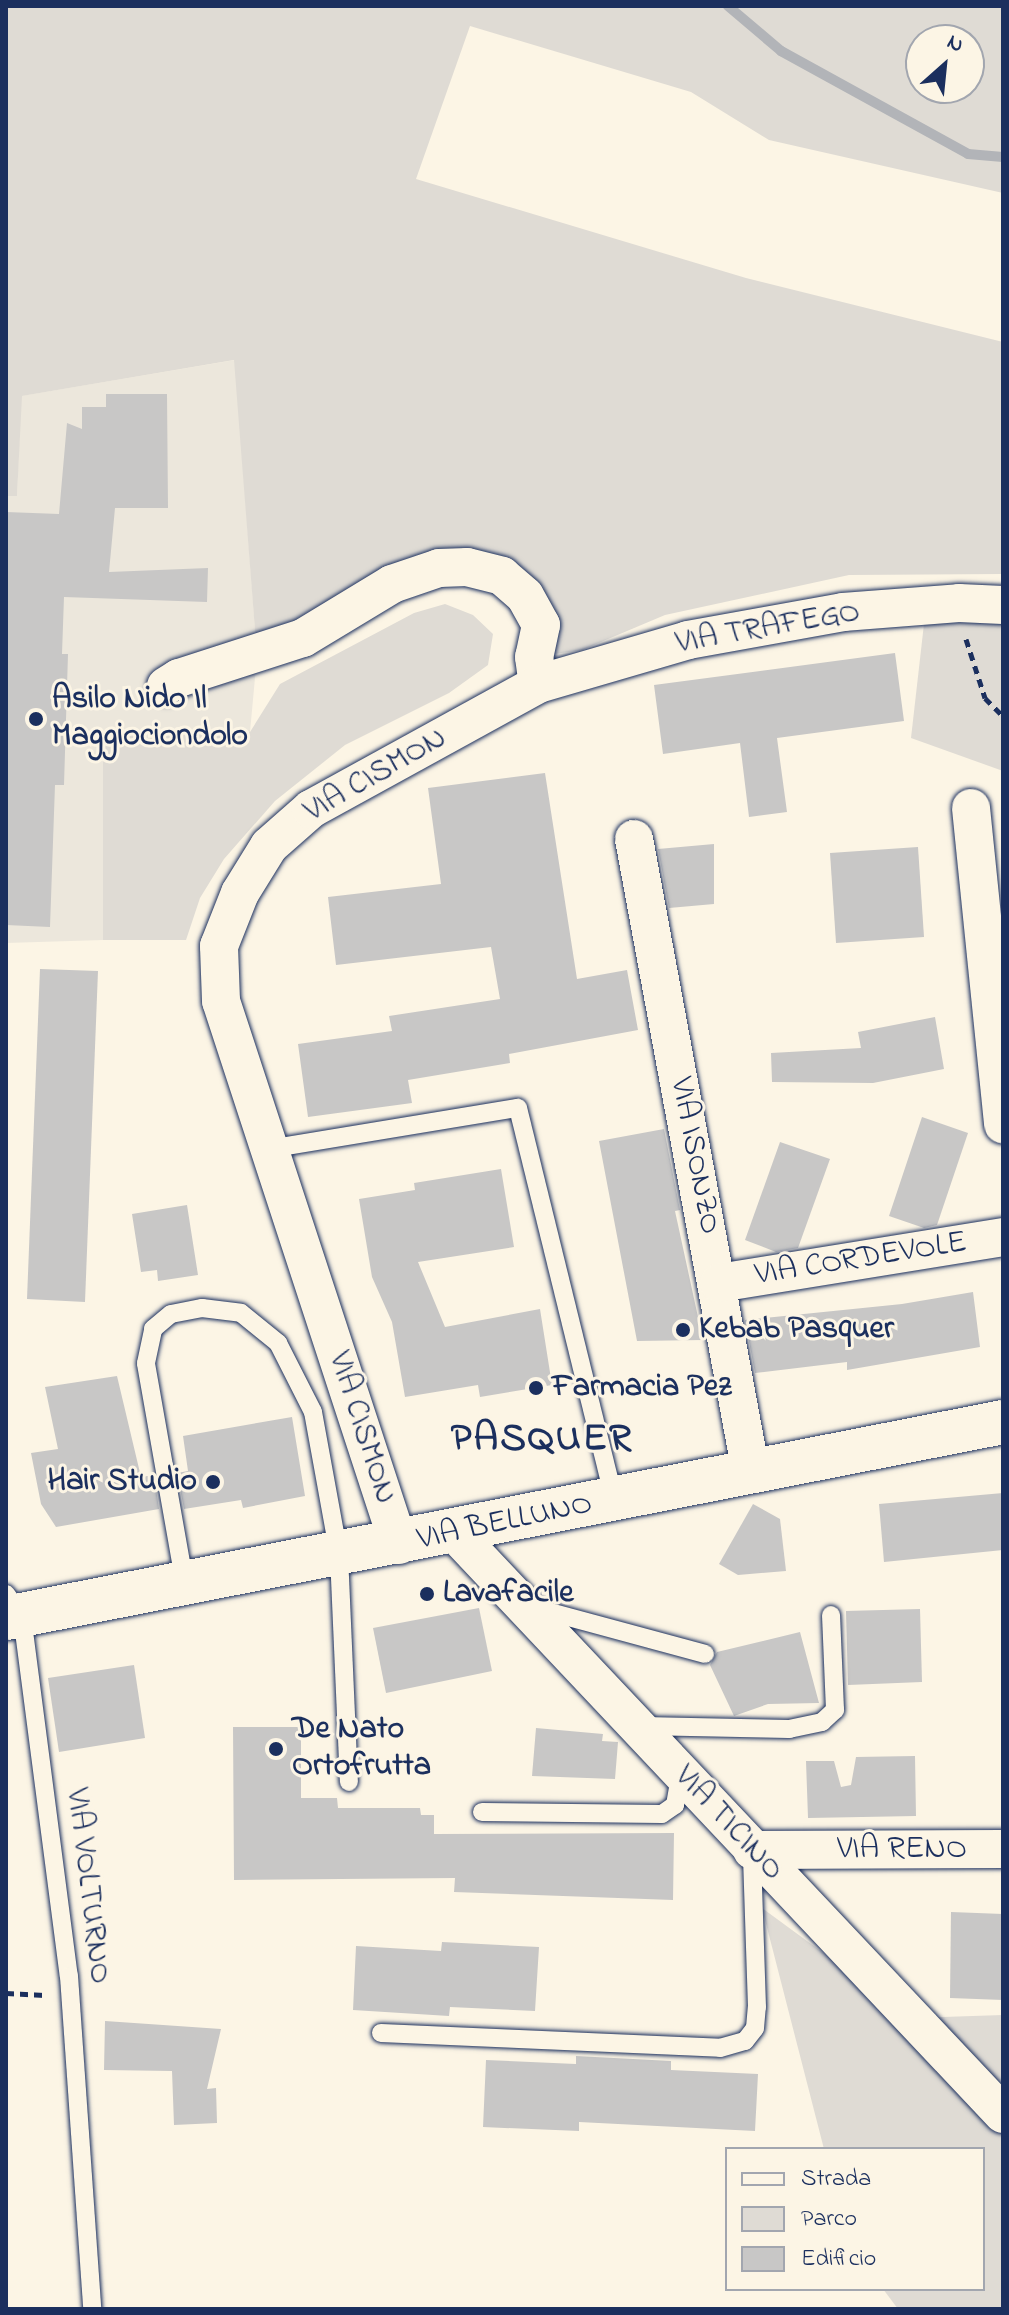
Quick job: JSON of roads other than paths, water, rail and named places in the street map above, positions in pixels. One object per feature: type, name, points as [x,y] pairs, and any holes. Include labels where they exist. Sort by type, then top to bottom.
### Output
[{"type":"main road","name":"VIA BELLUNO","points":[[11,1609],[185,1585],[399,1545],[1003,1422]]},
{"type":"street","points":[[166,686],[179,678],[303,638],[392,584],[439,568],[467,567],[502,576],[525,596],[541,625],[534,657],[538,684]]},
{"type":"street","name":"VIA TRAFEGO","points":[[538,684],[688,640],[843,612],[959,603],[1003,605]]},
{"type":"street","name":"VIA CISMON","points":[[399,1545],[221,1001],[219,946],[240,893],[269,846],[311,809],[538,684]]},
{"type":"street","points":[[971,808],[999,1043],[1003,1124]]},
{"type":"street","name":"VIA ISONZO","points":[[634,839],[719,1283],[751,1473]]},
{"type":"street","name":"VIA CORDEVOLE","points":[[719,1283],[1003,1237]]},
{"type":"street","name":"VIA TICINO","points":[[454,1532],[1003,2114]]},
{"type":"street","name":"VIA RENO","points":[[752,1850],[1003,1849]]},
{"type":"lane","points":[[269,1149],[518,1108],[614,1501]]},
{"type":"lane","points":[[185,1585],[146,1363],[153,1329],[171,1314],[202,1308],[241,1313],[278,1343],[313,1412],[339,1555],[349,1782]]},
{"type":"lane","points":[[521,1604],[705,1654]]},
{"type":"lane","name":"VIA VOLTURNO","points":[[11,1609],[70,1995],[92,2309]]},
{"type":"lane","points":[[636,1726],[789,1729],[822,1722],[835,1710],[831,1615]]},
{"type":"lane","points":[[482,1812],[662,1814],[675,1805],[680,1773]]},
{"type":"lane","points":[[381,2033],[720,2048],[745,2041],[755,2028],[757,2007],[752,1850]]},
{"type":"waterway","points":[[728,6],[781,51],[968,154],[1003,157]]},
{"type":"place","name":"Asilo Nido Il Maggiociondolo","points":[[36,719]]},
{"type":"place","name":"Kebab Pasquer","points":[[683,1330]]},
{"type":"place","name":"Farmacia Pez","points":[[536,1388]]},
{"type":"place","name":"Hair Studio","points":[[213,1482]]},
{"type":"place","name":"Lavafacile","points":[[427,1594]]},
{"type":"place","name":"De Nato Ortofrutta","points":[[276,1749]]},
{"type":"district","name":"PASQUER","points":[[542,1440]]}]
